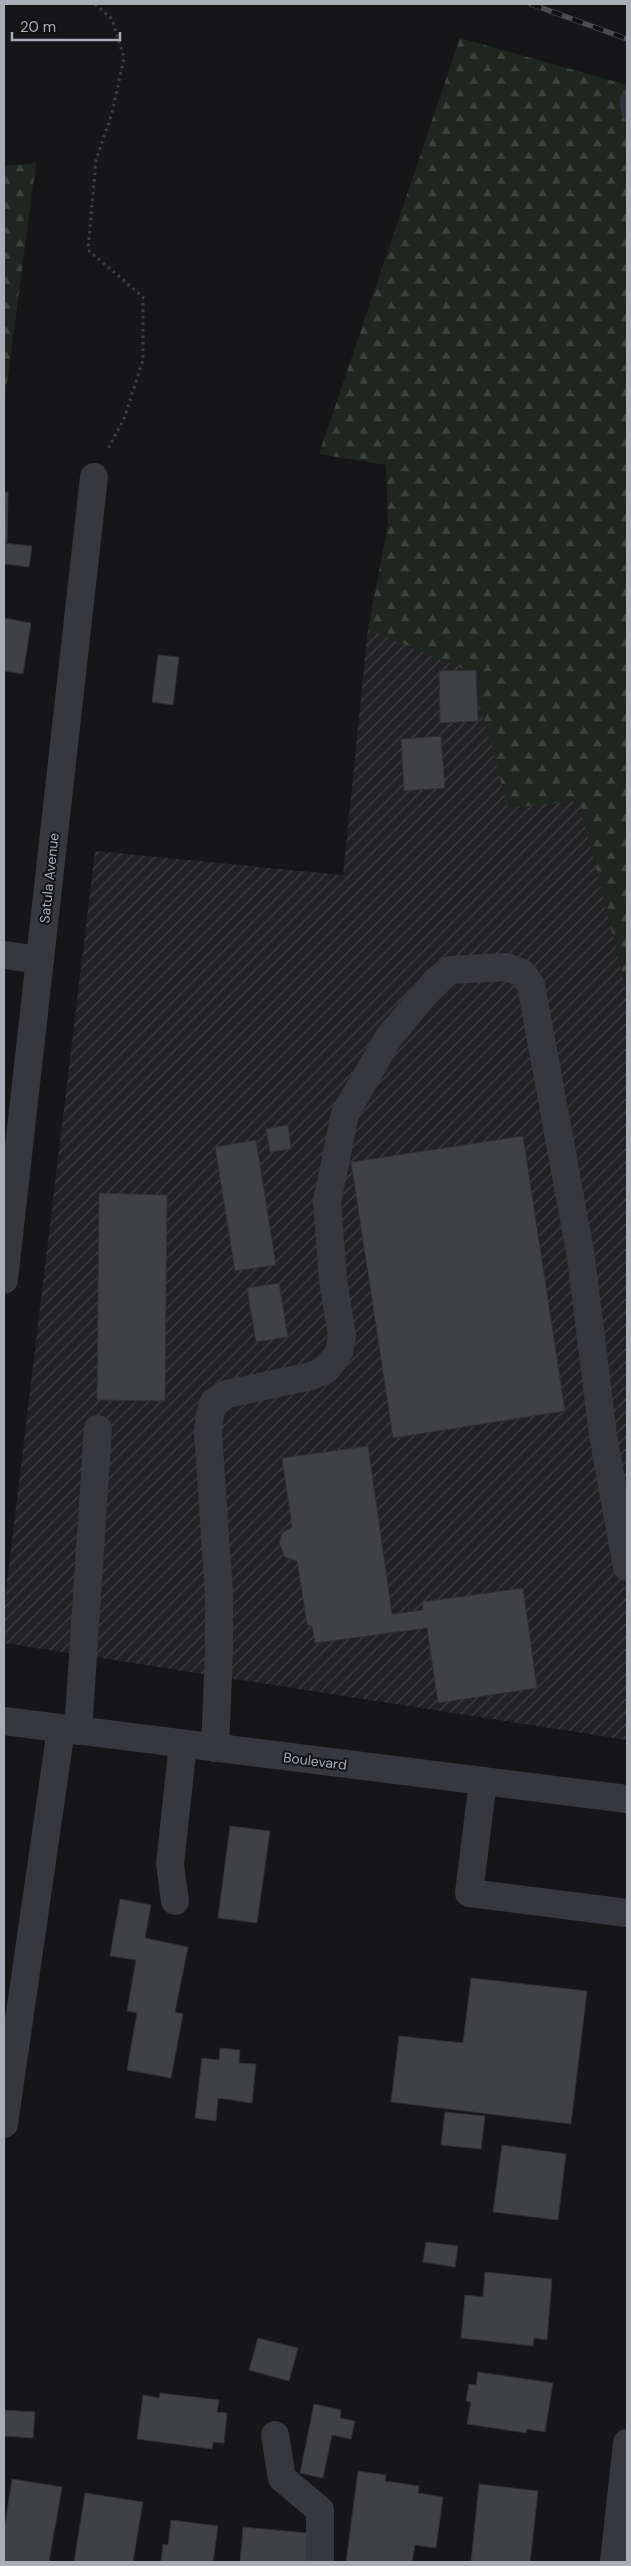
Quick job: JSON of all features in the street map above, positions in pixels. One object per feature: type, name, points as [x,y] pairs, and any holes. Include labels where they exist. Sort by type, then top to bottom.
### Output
[{"type":"street","name":"Satula Avenue","points":[[4,1280],[94,477]]},
{"type":"street","points":[[4,955],[40,960]]},
{"type":"street","points":[[215,1748],[219,1595],[208,1451],[210,1414],[214,1402],[227,1394],[311,1376],[327,1369],[339,1352],[342,1335],[333,1280],[327,1202],[345,1114],[389,1037],[436,981],[450,970],[507,967],[522,973],[531,985],[581,1257],[603,1434],[627,1567]]},
{"type":"street","points":[[4,2124],[70,1730],[98,1428]]},
{"type":"street","name":"Boulevard","points":[[4,1721],[627,1799]]},
{"type":"street","points":[[175,1901],[170,1864],[183,1744]]},
{"type":"street","points":[[483,1782],[469,1893],[627,1913]]},
{"type":"street","points":[[275,2435],[282,2478],[320,2510],[320,2562]]},
{"type":"street","points":[[614,2562],[627,2443]]},
{"type":"path","points":[[94,477],[124,419],[144,360],[144,297],[88,250],[96,160],[112,112],[124,58],[112,19],[95,4]]},
{"type":"shaded area","points":[[368,629],[471,672],[579,801],[627,992],[627,1740],[4,1643],[4,1607],[95,851],[343,875]]},
{"type":"green space","points":[[460,38],[627,85],[627,992],[579,801],[508,808],[471,672],[368,629],[388,524],[386,465],[319,454]]},
{"type":"green space","points":[[36,163],[5,398],[4,166]]},
{"type":"building","points":[[4,492],[8,492],[7,543],[4,543]]},
{"type":"building","points":[[4,543],[32,546],[29,567],[4,564]]},
{"type":"building","points":[[4,618],[31,623],[23,674],[4,671]]},
{"type":"building","points":[[158,655],[179,657],[173,705],[152,702]]},
{"type":"building","points":[[476,670],[478,721],[440,723],[439,671]]},
{"type":"building","points":[[441,736],[445,788],[404,791],[401,739]]},
{"type":"building","points":[[288,1125],[291,1149],[270,1152],[266,1129]]},
{"type":"building","points":[[523,1136],[565,1411],[393,1438],[351,1162]]},
{"type":"building","points":[[256,1140],[276,1265],[235,1271],[215,1147]]},
{"type":"building","points":[[99,1193],[167,1195],[165,1401],[97,1400]]},
{"type":"building","points":[[279,1283],[288,1337],[256,1342],[247,1288]]},
{"type":"building","points":[[368,1446],[392,1614],[423,1610],[422,1602],[523,1588],[537,1688],[438,1703],[427,1628],[315,1643],[312,1626],[307,1624],[297,1561],[285,1557],[279,1543],[282,1533],[292,1527],[282,1458]]},
{"type":"building","points":[[230,1826],[270,1831],[257,1923],[218,1918]]},
{"type":"building","points":[[120,1899],[151,1905],[145,1938],[188,1947],[175,2012],[183,2014],[171,2078],[127,2070],[137,2013],[127,2011],[136,1960],[110,1956]]},
{"type":"building","points":[[471,1978],[587,1991],[571,2124],[391,2102],[399,2036],[463,2043]]},
{"type":"building","points":[[220,2048],[240,2050],[239,2063],[256,2064],[252,2103],[218,2098],[216,2121],[195,2118],[202,2058],[219,2060]]},
{"type":"building","points":[[445,2112],[485,2116],[481,2149],[441,2145]]},
{"type":"building","points":[[502,2145],[566,2154],[558,2220],[493,2212]]},
{"type":"building","points":[[426,2242],[458,2246],[455,2267],[423,2262]]},
{"type":"building","points":[[485,2272],[552,2279],[547,2340],[534,2338],[533,2346],[461,2338],[465,2295],[483,2297]]},
{"type":"building","points":[[258,2338],[298,2348],[289,2381],[249,2370]]},
{"type":"building","points":[[478,2372],[553,2383],[545,2432],[527,2429],[526,2433],[467,2424],[471,2402],[466,2401],[469,2384],[476,2385]]},
{"type":"building","points":[[160,2393],[219,2400],[217,2412],[227,2413],[224,2443],[213,2442],[212,2449],[137,2439],[143,2395],[159,2398]]},
{"type":"building","points":[[314,2404],[341,2410],[340,2418],[355,2421],[351,2439],[332,2435],[323,2478],[300,2473]]},
{"type":"building","points":[[4,2410],[35,2412],[33,2438],[4,2436]]},
{"type":"building","points":[[358,2471],[386,2475],[385,2481],[419,2486],[418,2493],[443,2497],[436,2548],[415,2545],[412,2562],[346,2562]]},
{"type":"building","points":[[12,2479],[62,2487],[49,2562],[4,2562],[4,2532]]},
{"type":"building","points":[[479,2484],[538,2491],[530,2562],[471,2562]]},
{"type":"building","points":[[85,2493],[143,2502],[133,2562],[74,2562]]},
{"type":"building","points":[[171,2520],[218,2526],[213,2562],[161,2562],[163,2544],[168,2545]]},
{"type":"building","points":[[243,2527],[308,2533],[306,2562],[240,2562]]},
{"type":"waterway","points":[[625,99],[627,114]]},
{"type":"railway","points":[[531,4],[627,39]]}]
